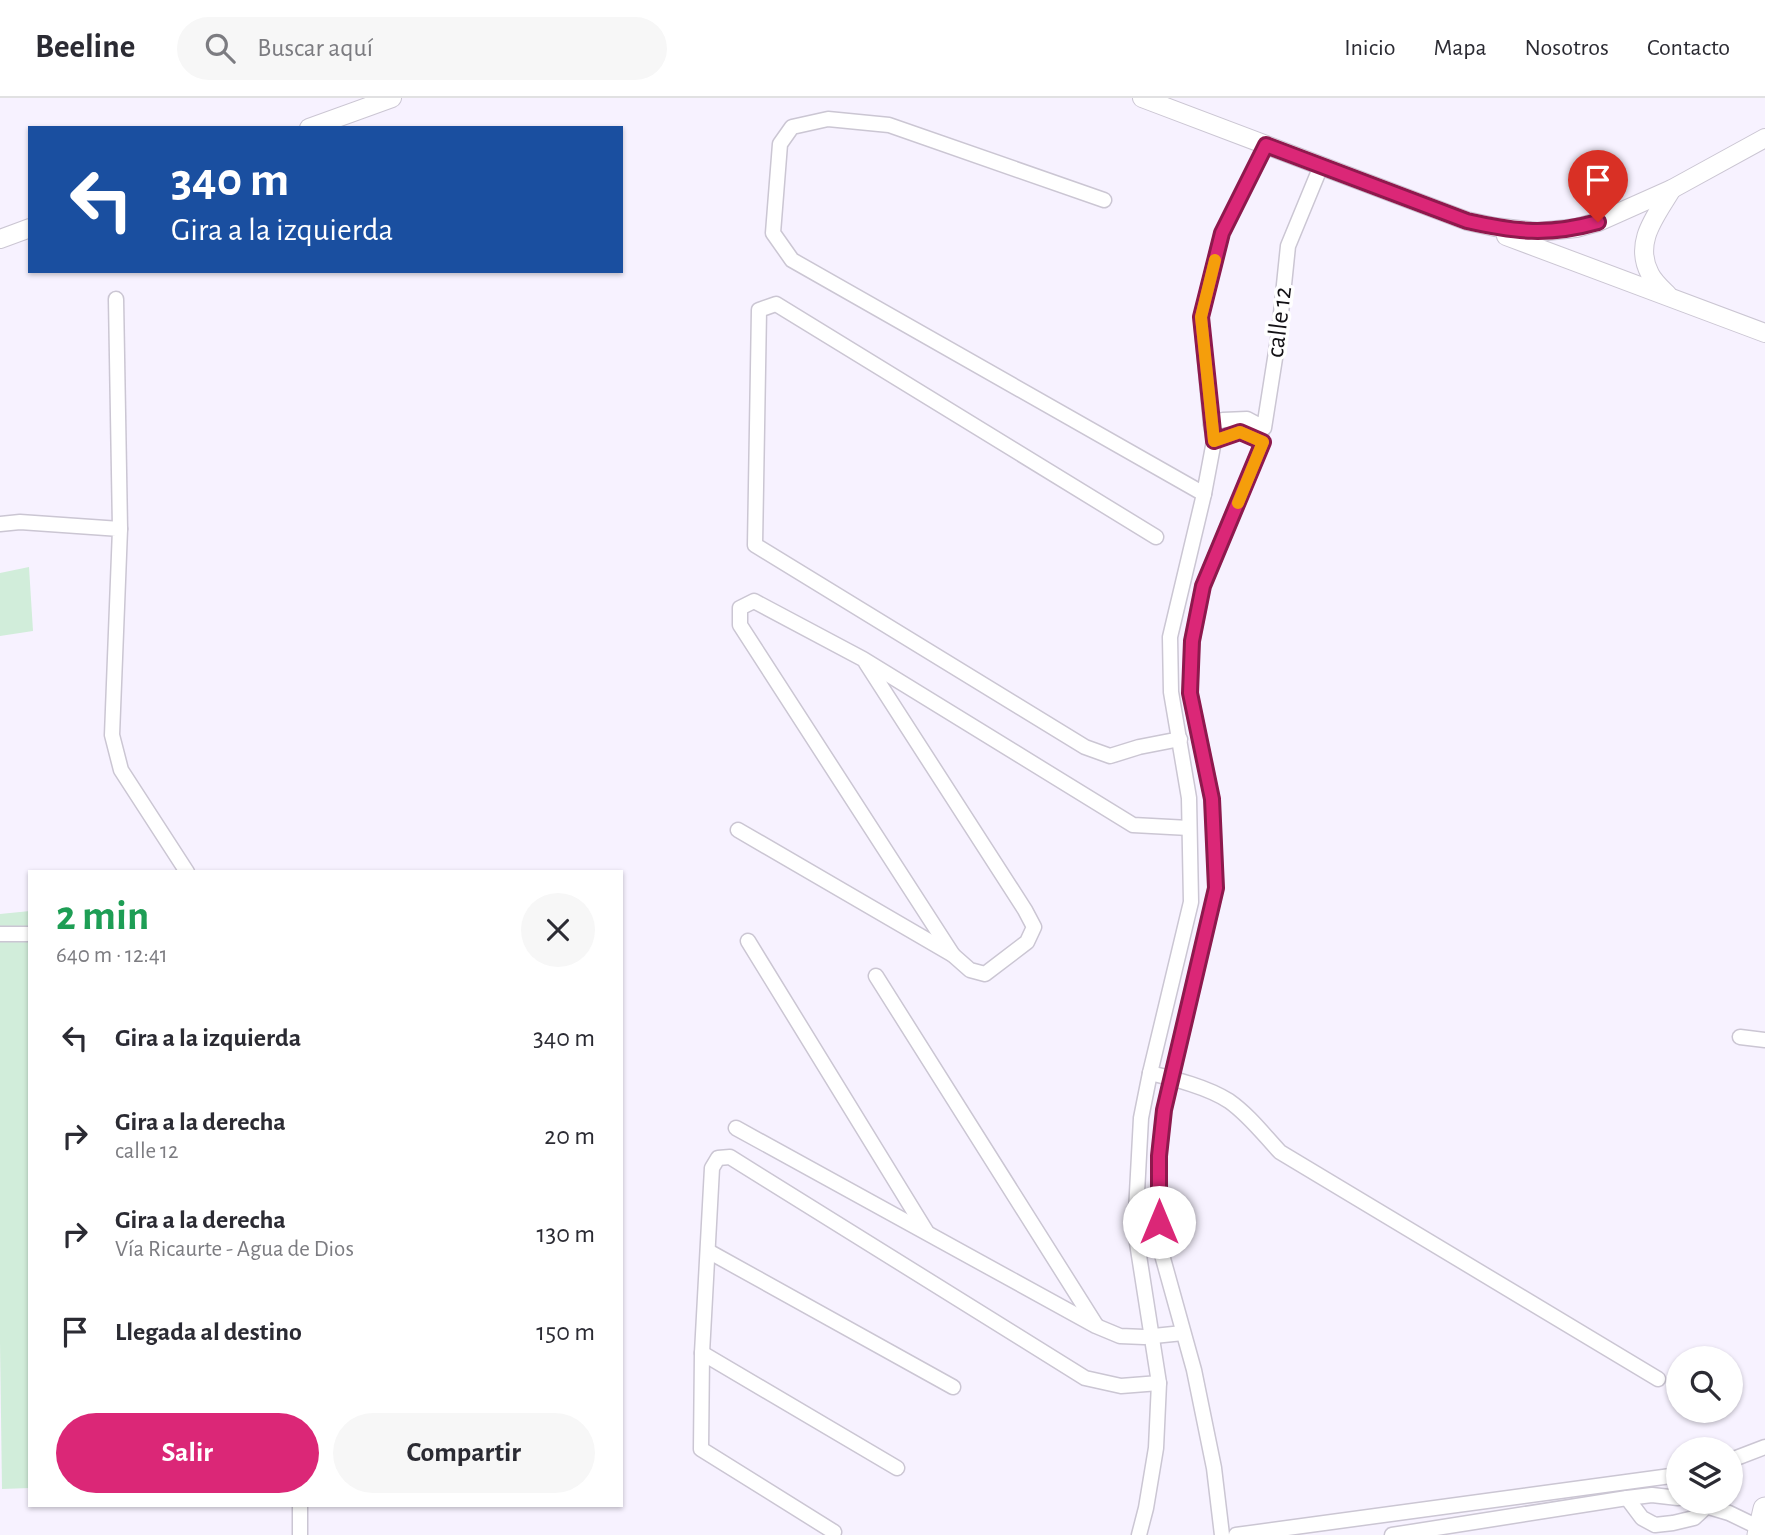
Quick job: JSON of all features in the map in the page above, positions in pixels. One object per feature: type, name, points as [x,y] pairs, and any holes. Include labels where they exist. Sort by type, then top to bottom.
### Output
[{"type":"street","points":[[315,126],[392,98]]},
{"type":"street","points":[[1143,98],[1765,333]]},
{"type":"street","points":[[1104,201],[889,125],[828,119],[792,127],[780,144],[773,233],[792,260],[1204,495]]},
{"type":"street","points":[[1467,221],[1538,232],[1566,230],[1598,222],[1672,188],[1765,138]]},
{"type":"street","points":[[1139,1535],[1156,1448],[1159,1383],[1135,1230],[1141,1118],[1191,902],[1189,799],[1171,692],[1170,637],[1214,441],[1201,317],[1222,233],[1266,145]]},
{"type":"street","name":"calle 12","points":[[1211,424],[1223,420],[1247,419],[1264,428],[1279,333],[1287,246],[1321,166]]},
{"type":"street","points":[[1670,298],[1650,276],[1643,254],[1647,230],[1672,188]]},
{"type":"street","points":[[0,239],[28,229]]},
{"type":"street","points":[[116,299],[120,529],[112,735],[121,769],[186,870]]},
{"type":"street","points":[[1156,537],[776,304],[760,310],[755,545],[1085,747],[1110,756],[1180,739]]},
{"type":"street","points":[[1214,441],[1240,432],[1263,442],[1203,586],[1192,641],[1190,693],[1212,799],[1216,888],[1164,1110],[1159,1156],[1159,1244],[1194,1370],[1214,1468],[1222,1535]]},
{"type":"street","points":[[0,524],[20,522],[120,529]]},
{"type":"street","points":[[953,955],[740,625],[740,608],[754,601],[863,659],[1133,825],[1189,828]]},
{"type":"street","points":[[738,830],[953,955],[970,970],[985,974],[1027,942],[1034,927],[1018,899],[863,659]]},
{"type":"street","points":[[1171,692],[1190,693]]},
{"type":"street","points":[[1189,799],[1212,799]]},
{"type":"street","points":[[0,934],[28,934]]},
{"type":"street","points":[[748,941],[927,1232]]},
{"type":"street","points":[[876,976],[1096,1326]]},
{"type":"street","points":[[1740,1037],[1765,1040]]},
{"type":"street","points":[[1150,1073],[1217,1094],[1248,1118],[1280,1152],[1658,1379]]},
{"type":"street","points":[[736,1128],[1096,1326],[1120,1336],[1183,1333]]},
{"type":"street","points":[[834,1532],[701,1449],[702,1353],[712,1168],[718,1158],[730,1157],[1085,1378],[1121,1386],[1159,1383]]},
{"type":"street","points":[[708,1251],[954,1387]]},
{"type":"street","points":[[702,1353],[897,1468]]},
{"type":"street","points":[[1743,1455],[1765,1447]]},
{"type":"street","points":[[1236,1535],[1666,1477]]},
{"type":"street","points":[[1392,1535],[1627,1498],[1652,1495],[1666,1497]]},
{"type":"street","points":[[1627,1498],[1642,1518],[1655,1525],[1694,1518],[1698,1514]]},
{"type":"street","points":[[300,1507],[300,1535]]},
{"type":"street","points":[[1732,1514],[1761,1524]]},
{"type":"green space","points":[[29,567],[33,631],[0,636],[0,573]]},
{"type":"green space","points":[[28,911],[28,1488],[2,1489],[0,1342],[0,914]]},
{"type":"slow traffic","points":[[1215,260],[1201,317],[1214,441],[1240,432],[1263,442],[1238,503]]},
{"type":"route","points":[[1159,1222],[1159,1156],[1164,1110],[1216,888],[1212,799],[1190,693],[1192,641],[1203,586],[1263,442],[1240,432],[1214,441],[1201,317],[1222,233],[1266,145],[1467,221],[1538,232],[1576,228],[1598,222]]}]
